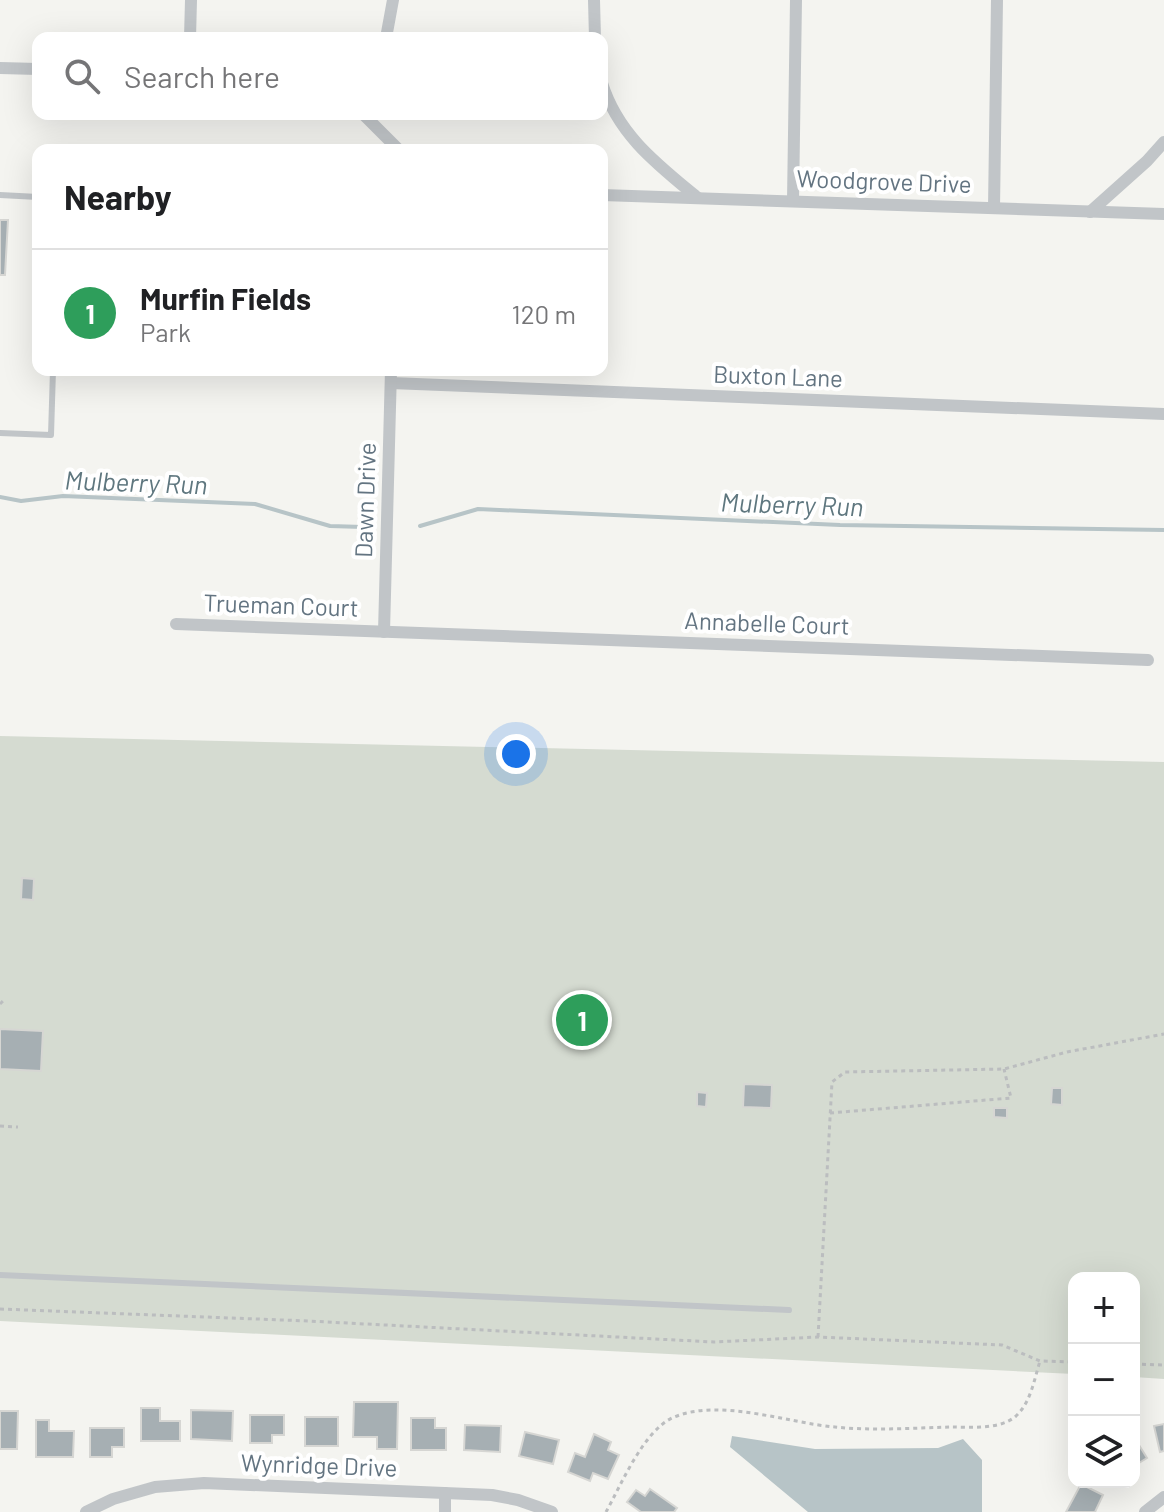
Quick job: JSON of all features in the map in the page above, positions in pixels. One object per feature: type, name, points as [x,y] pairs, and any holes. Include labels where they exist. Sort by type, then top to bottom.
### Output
[{"type":"street","points":[[190,32],[191,0]]},
{"type":"street","points":[[387,32],[393,0]]},
{"type":"street","points":[[594,0],[595,32]]},
{"type":"street","points":[[793,201],[796,0]]},
{"type":"street","points":[[994,208],[997,0]]},
{"type":"street","points":[[0,68],[32,69]]},
{"type":"street","points":[[608,98],[627,132],[655,163],[699,198]]},
{"type":"street","points":[[369,120],[393,144]]},
{"type":"street","points":[[1090,212],[1164,142]]},
{"type":"street","name":"Woodgrove Drive","points":[[608,195],[1164,214]]},
{"type":"street","name":"Buxton Lane","points":[[391,377],[1164,414]]},
{"type":"street","name":"Dawn Drive","points":[[384,632],[391,377]]},
{"type":"street","name":"Trueman Court","points":[[176,624],[384,632]]},
{"type":"street","name":"Annabelle Court","points":[[384,632],[1148,660]]},
{"type":"street","name":"Wynridge Drive","points":[[86,1512],[113,1499],[155,1487],[204,1483],[445,1493],[505,1498],[552,1512]]},
{"type":"street","points":[[445,1493],[445,1512]]},
{"type":"street","points":[[1145,1512],[1164,1497]]},
{"type":"lane","points":[[0,195],[32,197]]},
{"type":"lane","points":[[0,433],[51,435],[53,376]]},
{"type":"lane","points":[[0,1275],[789,1310]]},
{"type":"path","points":[[818,1337],[832,1082],[845,1072],[1004,1069],[1067,1052],[1164,1034]]},
{"type":"path","points":[[830,1113],[1011,1098],[1004,1069]]},
{"type":"path","points":[[0,1126],[18,1127]]},
{"type":"path","points":[[0,1309],[714,1342],[818,1337],[1002,1345],[1040,1361],[1068,1362]]},
{"type":"path","points":[[606,1512],[634,1461],[652,1436],[670,1419],[696,1410],[727,1411],[836,1428],[988,1426],[1014,1418],[1028,1401],[1040,1361]]},
{"type":"path","points":[[1140,1364],[1164,1365]]},
{"type":"shaded area","points":[[0,736],[1164,762],[1164,1379],[1140,1377],[1140,1272],[1068,1272],[1068,1374],[0,1321]]},
{"type":"shaded area","points":[[732,1436],[815,1449],[938,1448],[963,1439],[982,1460],[982,1512],[808,1512],[730,1447]]},
{"type":"building","points":[[0,220],[8,220],[5,275],[0,275]]},
{"type":"building","points":[[22,878],[34,879],[33,900],[21,899]]},
{"type":"building","points":[[0,1029],[43,1031],[41,1071],[0,1069]]},
{"type":"building","points":[[744,1084],[772,1085],[771,1108],[743,1107]]},
{"type":"building","points":[[1052,1088],[1062,1088],[1062,1105],[1051,1104]]},
{"type":"building","points":[[697,1092],[707,1093],[706,1107],[697,1106]]},
{"type":"building","points":[[994,1108],[1007,1108],[1007,1118],[994,1117]]},
{"type":"building","points":[[354,1402],[398,1402],[397,1449],[377,1449],[377,1437],[353,1437]]},
{"type":"building","points":[[141,1408],[160,1408],[160,1421],[180,1421],[180,1441],[141,1441]]},
{"type":"building","points":[[191,1410],[233,1411],[232,1441],[191,1439]]},
{"type":"building","points":[[0,1411],[18,1411],[17,1449],[0,1449]]},
{"type":"building","points":[[250,1415],[284,1415],[284,1435],[272,1435],[272,1443],[250,1443]]},
{"type":"building","points":[[305,1417],[338,1417],[338,1446],[305,1446]]},
{"type":"building","points":[[411,1418],[435,1418],[435,1428],[446,1428],[446,1450],[411,1450]]},
{"type":"building","points":[[36,1420],[49,1420],[49,1431],[74,1431],[73,1457],[36,1457]]},
{"type":"building","points":[[1164,1424],[1164,1451],[1160,1452],[1154,1426]]},
{"type":"building","points":[[465,1425],[501,1426],[500,1452],[464,1450]]},
{"type":"building","points":[[90,1428],[124,1428],[124,1447],[112,1447],[112,1457],[90,1457]]},
{"type":"building","points":[[525,1432],[559,1440],[553,1464],[519,1456]]},
{"type":"building","points":[[594,1434],[611,1442],[608,1450],[619,1455],[608,1479],[593,1473],[590,1481],[568,1472],[575,1453],[585,1457]]},
{"type":"building","points":[[1140,1447],[1147,1458],[1140,1462]]},
{"type":"building","points":[[1079,1488],[1089,1488],[1103,1495],[1095,1512],[1066,1512]]},
{"type":"building","points":[[650,1489],[677,1508],[674,1512],[641,1512],[627,1502],[636,1490],[645,1496]]},
{"type":"waterway","name":"Mulberry Run","points":[[0,497],[21,501],[63,496],[255,504],[330,526],[363,527]]},
{"type":"waterway","name":"Mulberry Run","points":[[420,526],[478,509],[840,525],[1164,530]]},
{"type":"place","name":"Murfin Fields","points":[[582,1020]]}]
